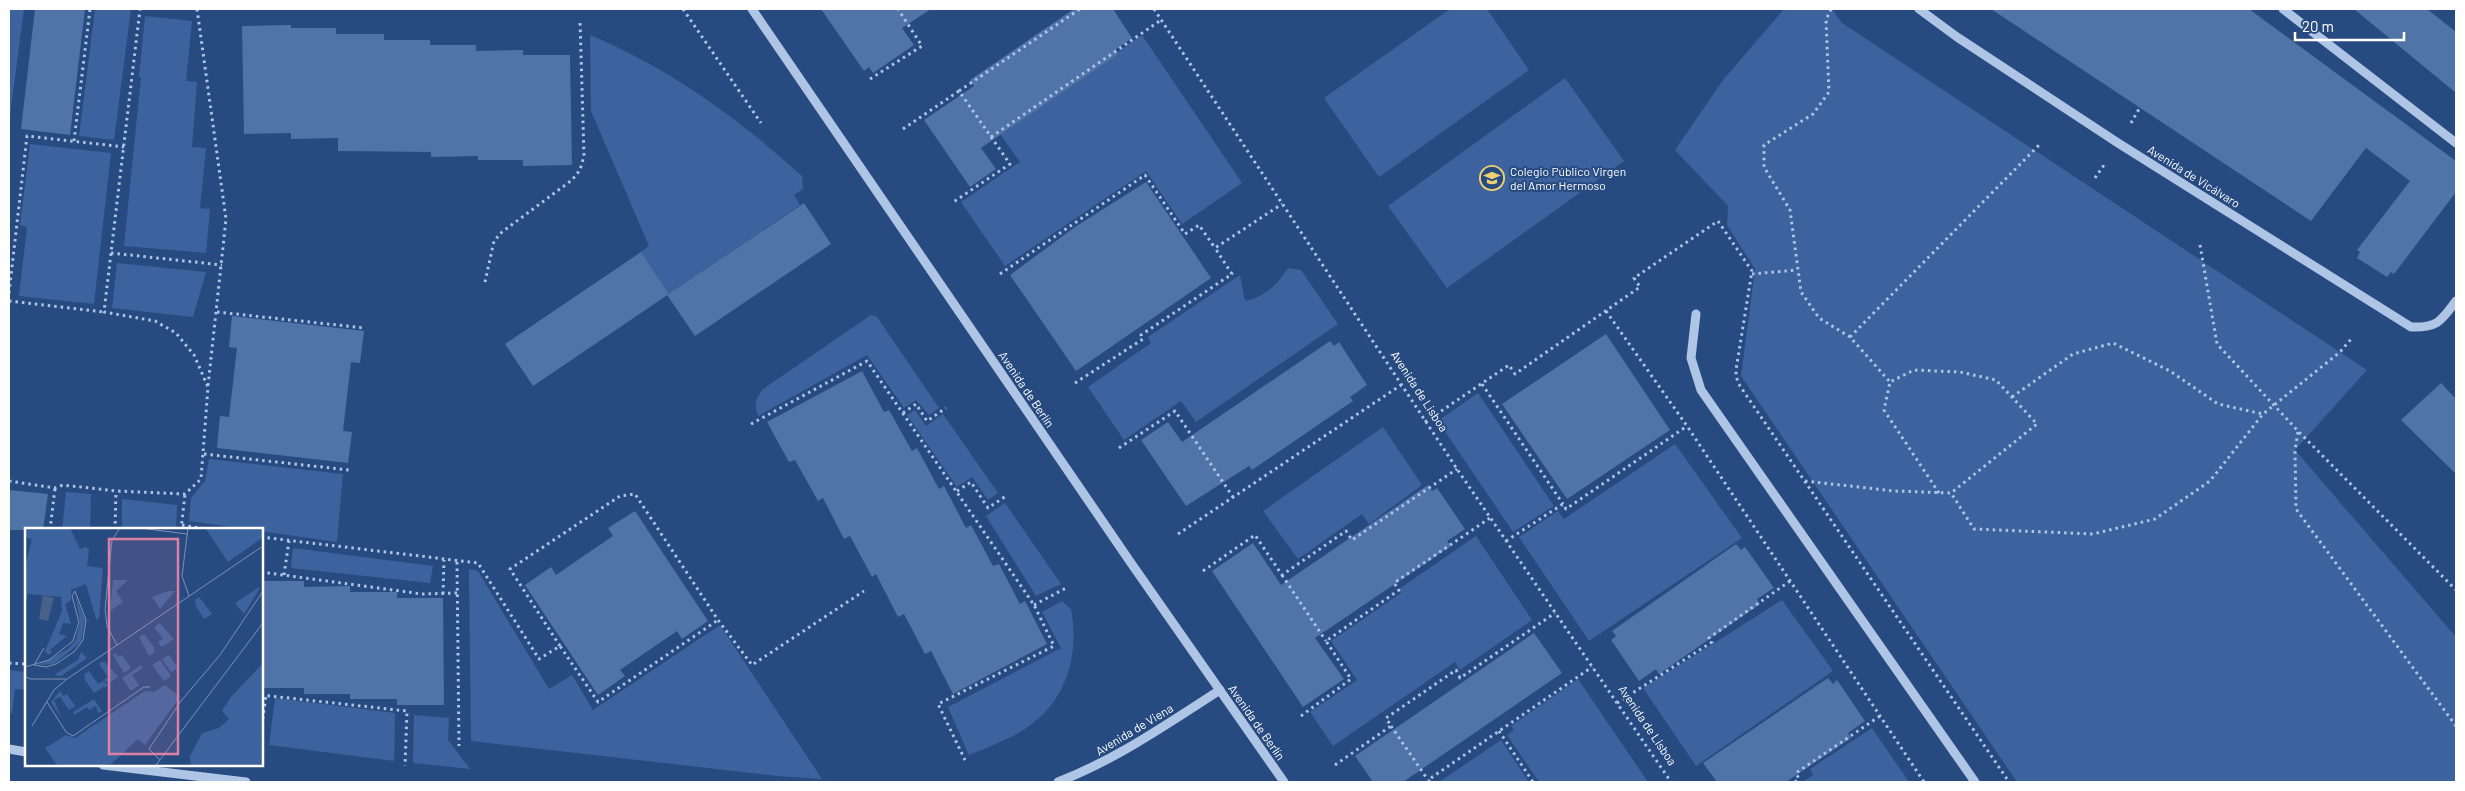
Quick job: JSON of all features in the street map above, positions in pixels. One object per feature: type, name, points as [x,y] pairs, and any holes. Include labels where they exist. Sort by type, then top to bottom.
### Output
[{"type":"street","name":"Avenida de Berlín","points":[[752,9],[1284,782]]},
{"type":"street","name":"Avenida de Vicálvaro","points":[[1919,9],[1957,37],[2118,143],[2411,327],[2428,328],[2440,323],[2456,300]]},
{"type":"street","points":[[2283,9],[2456,143]]},
{"type":"street","points":[[1696,314],[1691,358],[1701,390],[1975,782]]},
{"type":"street","name":"Avenida de Viena","points":[[1058,782],[1093,768],[1138,744],[1220,690]]},
{"type":"street","points":[[9,749],[25,752]]},
{"type":"street","points":[[111,766],[246,782]]},
{"type":"path","points":[[74,141],[90,9]]},
{"type":"path","points":[[104,312],[140,9]]},
{"type":"path","points":[[181,528],[185,494],[201,479],[208,387],[226,219],[197,9]]},
{"type":"path","points":[[683,9],[761,123]]},
{"type":"path","points":[[870,79],[922,46],[898,9]]},
{"type":"path","points":[[903,129],[1080,9]]},
{"type":"path","name":"Avenida de Lisboa","points":[[1154,9],[1425,422],[1670,782]]},
{"type":"path","points":[[1831,9],[1826,20],[1829,92],[1813,114],[1764,145],[1764,167],[1790,210],[1801,292],[1819,318],[1850,337],[1890,382]]},
{"type":"path","points":[[485,282],[494,241],[502,232],[572,180],[580,170],[584,156],[580,20]]},
{"type":"path","points":[[991,137],[1162,20]]},
{"type":"path","points":[[952,203],[1010,164],[959,91]]},
{"type":"path","points":[[9,293],[27,136],[124,147]]},
{"type":"path","points":[[1850,337],[2041,143]]},
{"type":"path","points":[[1000,274],[1144,175],[1185,234],[1199,224],[1232,274],[1141,335],[1143,339],[1075,383]]},
{"type":"path","points":[[1215,248],[1282,204]]},
{"type":"path","points":[[1425,422],[1509,365],[1515,374],[1640,287],[1634,278],[1718,221],[1752,271],[1736,377],[2009,782]]},
{"type":"path","points":[[2200,245],[2217,344],[2298,431],[2456,590]]},
{"type":"path","points":[[111,253],[222,265]]},
{"type":"path","points":[[1752,274],[1797,270]]},
{"type":"path","points":[[9,300],[104,312],[155,321],[176,333],[194,354],[208,387]]},
{"type":"path","points":[[1606,311],[1687,426],[1924,782]]},
{"type":"path","points":[[217,312],[365,328]]},
{"type":"path","points":[[1951,493],[1974,529],[2094,534],[2155,519],[2210,481],[2263,414],[2340,352],[2352,338]]},
{"type":"path","points":[[2012,397],[2073,354],[2114,343],[2170,371],[2218,404],[2263,414]]},
{"type":"path","points":[[750,424],[867,360],[1034,605],[1054,646],[938,704],[965,760]]},
{"type":"path","points":[[1805,481],[1894,491],[1951,493],[2037,424],[1996,380],[1960,372],[1914,370],[1890,382]]},
{"type":"path","points":[[1890,382],[1884,410],[1939,493]]},
{"type":"path","points":[[1482,384],[1566,509],[1687,426]]},
{"type":"path","points":[[1178,534],[1401,385]]},
{"type":"path","points":[[903,413],[916,404],[927,421],[946,408]]},
{"type":"path","points":[[1119,448],[1175,411],[1233,498]]},
{"type":"path","points":[[2298,431],[2295,450],[2296,509],[2456,726]]},
{"type":"path","points":[[204,454],[349,470]]},
{"type":"path","points":[[1282,575],[1346,531],[1352,540],[1457,469]]},
{"type":"path","points":[[9,481],[54,488],[63,484],[116,491],[185,494]]},
{"type":"path","points":[[957,492],[971,482],[988,508],[1006,496]]},
{"type":"path","points":[[50,528],[54,488]]},
{"type":"path","points":[[114,528],[116,491]]},
{"type":"path","points":[[718,620],[598,702],[510,569],[620,496],[635,494],[718,620],[752,665],[864,591]]},
{"type":"path","points":[[1506,541],[1563,504]]},
{"type":"path","points":[[1326,641],[1399,590],[1394,583],[1490,518]]},
{"type":"path","points":[[1203,571],[1255,535],[1352,679],[1301,716]]},
{"type":"path","points":[[262,537],[457,562],[478,563],[539,659],[560,646]]},
{"type":"path","points":[[284,575],[289,541]]},
{"type":"path","points":[[443,594],[444,560]]},
{"type":"path","points":[[457,562],[459,746]]},
{"type":"path","points":[[262,572],[414,593],[458,593]]},
{"type":"path","points":[[1617,703],[1712,642],[1709,638],[1790,581]]},
{"type":"path","points":[[1034,605],[1068,587]]},
{"type":"path","points":[[1556,613],[1460,678],[1456,670],[1386,718],[1391,726],[1429,781],[1592,667]]},
{"type":"path","points":[[9,663],[25,664]]},
{"type":"path","points":[[262,720],[264,695],[407,711],[405,766]]},
{"type":"path","points":[[1795,782],[1799,779],[1796,773],[1880,716]]},
{"type":"path","points":[[1334,765],[1391,726]]},
{"type":"path","points":[[1498,731],[1533,782]]},
{"type":"shaded area","points":[[9,9],[24,9],[10,116],[9,116]]},
{"type":"shaded area","points":[[95,9],[131,9],[114,140],[79,136]]},
{"type":"shaded area","points":[[1450,9],[1487,9],[1529,70],[1379,177],[1324,98]]},
{"type":"shaded area","points":[[1784,9],[1832,9],[1842,23],[2367,370],[2295,450],[2456,637],[2456,782],[2017,782],[1741,376],[1755,269],[1727,225],[1728,206],[1675,150],[1723,80]]},
{"type":"shaded area","points":[[145,16],[192,21],[186,81],[197,82],[192,147],[206,148],[200,208],[210,209],[206,253],[124,246],[141,77],[139,77]]},
{"type":"shaded area","points":[[590,35],[647,63],[702,96],[753,134],[802,176],[803,189],[794,195],[800,205],[669,294],[641,252],[649,246],[591,111]]},
{"type":"shaded area","points":[[1142,35],[1242,183],[1182,224],[1146,171],[1005,266],[961,202],[1020,162],[1000,134]]},
{"type":"shaded area","points":[[1565,78],[1624,161],[1447,288],[1388,206]]},
{"type":"shaded area","points":[[30,144],[111,153],[94,304],[19,296],[27,227],[20,225]]},
{"type":"shaded area","points":[[117,263],[206,272],[193,317],[112,308]]},
{"type":"shaded area","points":[[1288,268],[1301,270],[1338,324],[1196,422],[1181,401],[1124,440],[1088,387],[1151,343],[1148,337],[1240,275],[1245,301],[1265,293],[1280,279]]},
{"type":"shaded area","points":[[871,315],[877,317],[939,408],[929,415],[916,400],[904,408],[867,355],[758,416],[756,402],[763,389]]},
{"type":"shaded area","points":[[1478,393],[1554,506],[1513,532],[1438,421]]},
{"type":"shaded area","points":[[915,410],[926,426],[943,414],[998,493],[988,500],[972,477],[957,487],[907,415]]},
{"type":"shaded area","points":[[1383,427],[1422,485],[1369,524],[1362,514],[1298,559],[1263,511]]},
{"type":"shaded area","points":[[1675,444],[1742,538],[1589,641],[1519,537],[1558,511],[1564,519]]},
{"type":"shaded area","points":[[209,459],[343,474],[337,542],[262,531],[262,528],[238,528],[189,521],[191,498],[205,481]]},
{"type":"shaded area","points":[[66,492],[91,494],[90,528],[62,528]]},
{"type":"shaded area","points":[[122,499],[177,505],[176,528],[122,528]]},
{"type":"shaded area","points":[[1005,503],[1061,584],[1036,596],[986,516]]},
{"type":"shaded area","points":[[1476,536],[1532,620],[1460,670],[1455,662],[1333,746],[1310,712],[1357,680],[1331,641],[1401,593],[1399,589]]},
{"type":"shaded area","points":[[293,548],[433,566],[430,583],[291,568]]},
{"type":"shaded area","points":[[469,569],[478,571],[549,689],[572,675],[593,710],[720,625],[822,779],[778,776],[471,741]]},
{"type":"shaded area","points":[[1782,600],[1833,671],[1696,766],[1643,688]]},
{"type":"shaded area","points":[[1062,601],[1071,609],[1073,644],[1067,676],[1060,692],[1051,706],[1025,729],[1005,740],[969,755],[948,707],[1061,648],[1042,612]]},
{"type":"shaded area","points":[[9,670],[25,672],[25,690],[15,689],[12,713],[9,713]]},
{"type":"shaded area","points":[[1578,679],[1648,782],[1539,782],[1507,735],[1514,730],[1511,726]]},
{"type":"shaded area","points":[[275,698],[395,713],[394,761],[269,745]]},
{"type":"shaded area","points":[[414,715],[449,718],[448,740],[470,769],[413,763]]},
{"type":"shaded area","points":[[1872,728],[1909,782],[1802,782],[1813,775],[1810,769]]},
{"type":"shaded area","points":[[1501,740],[1529,782],[1439,782]]},
{"type":"building","points":[[35,9],[85,9],[70,135],[21,129]]},
{"type":"building","points":[[821,9],[931,9],[902,28],[914,45],[873,73],[869,67],[864,71]]},
{"type":"building","points":[[1074,9],[1113,9],[1132,38],[1115,50],[1118,54],[981,148],[996,169],[970,187],[924,120],[974,86],[970,80]]},
{"type":"building","points":[[1991,9],[2249,9],[2456,161],[2456,192],[2394,274],[2391,272],[2387,277],[2357,258],[2360,252],[2357,250],[2410,181],[2366,148],[2311,221]]},
{"type":"building","points":[[2354,9],[2427,9],[2456,32],[2456,93]]},
{"type":"building","points":[[291,25],[291,28],[336,28],[336,34],[384,34],[384,40],[430,40],[430,45],[476,45],[476,51],[523,50],[523,55],[570,55],[572,165],[523,166],[523,160],[478,160],[478,156],[431,157],[431,152],[338,151],[338,138],[291,139],[291,133],[244,134],[242,26]]},
{"type":"building","points":[[1146,182],[1211,278],[1076,371],[1010,275],[1075,227]]},
{"type":"building","points":[[804,203],[831,244],[695,336],[667,295]]},
{"type":"building","points":[[641,252],[669,294],[533,386],[505,344]]},
{"type":"building","points":[[232,316],[364,331],[360,363],[351,362],[343,431],[352,432],[348,463],[217,448],[220,416],[229,417],[237,348],[229,347]]},
{"type":"building","points":[[1606,334],[1670,430],[1567,499],[1502,404]]},
{"type":"building","points":[[1330,341],[1334,346],[1339,342],[1367,385],[1350,397],[1353,401],[1252,470],[1249,466],[1186,506],[1141,440],[1168,422],[1182,442]]},
{"type":"building","points":[[862,371],[884,412],[889,410],[912,451],[917,448],[939,489],[944,486],[966,528],[971,525],[993,566],[999,564],[1020,604],[1025,601],[1047,644],[953,694],[931,651],[925,654],[904,614],[898,617],[876,574],[872,577],[850,536],[844,539],[823,498],[818,501],[795,460],[789,462],[767,422]]},
{"type":"building","points":[[2441,383],[2456,399],[2456,474],[2401,420]]},
{"type":"building","points":[[1428,485],[1432,491],[1437,488],[1465,529],[1447,541],[1451,546],[1315,638],[1344,679],[1303,707],[1212,571],[1253,543],[1281,585]]},
{"type":"building","points":[[9,490],[48,494],[43,528],[9,530]]},
{"type":"building","points":[[635,511],[708,621],[682,639],[677,631],[620,670],[625,676],[598,695],[525,585],[551,567],[556,575],[613,536],[608,528]]},
{"type":"building","points":[[1736,544],[1741,550],[1745,547],[1774,588],[1757,599],[1760,604],[1659,674],[1656,669],[1639,681],[1611,640],[1616,636],[1612,631]]},
{"type":"building","points":[[262,581],[304,581],[304,587],[350,586],[350,592],[397,592],[397,598],[443,598],[444,705],[397,705],[397,699],[350,699],[350,694],[304,694],[304,688],[262,688]]},
{"type":"building","points":[[1534,633],[1562,673],[1403,782],[1373,782],[1355,756]]},
{"type":"building","points":[[1828,678],[1833,684],[1837,680],[1865,721],[1848,733],[1851,738],[1786,782],[1717,782],[1703,763]]},
{"type":"place","name":"Colegio Público Virgen del Amor Hermoso","points":[[1492,178]]}]
